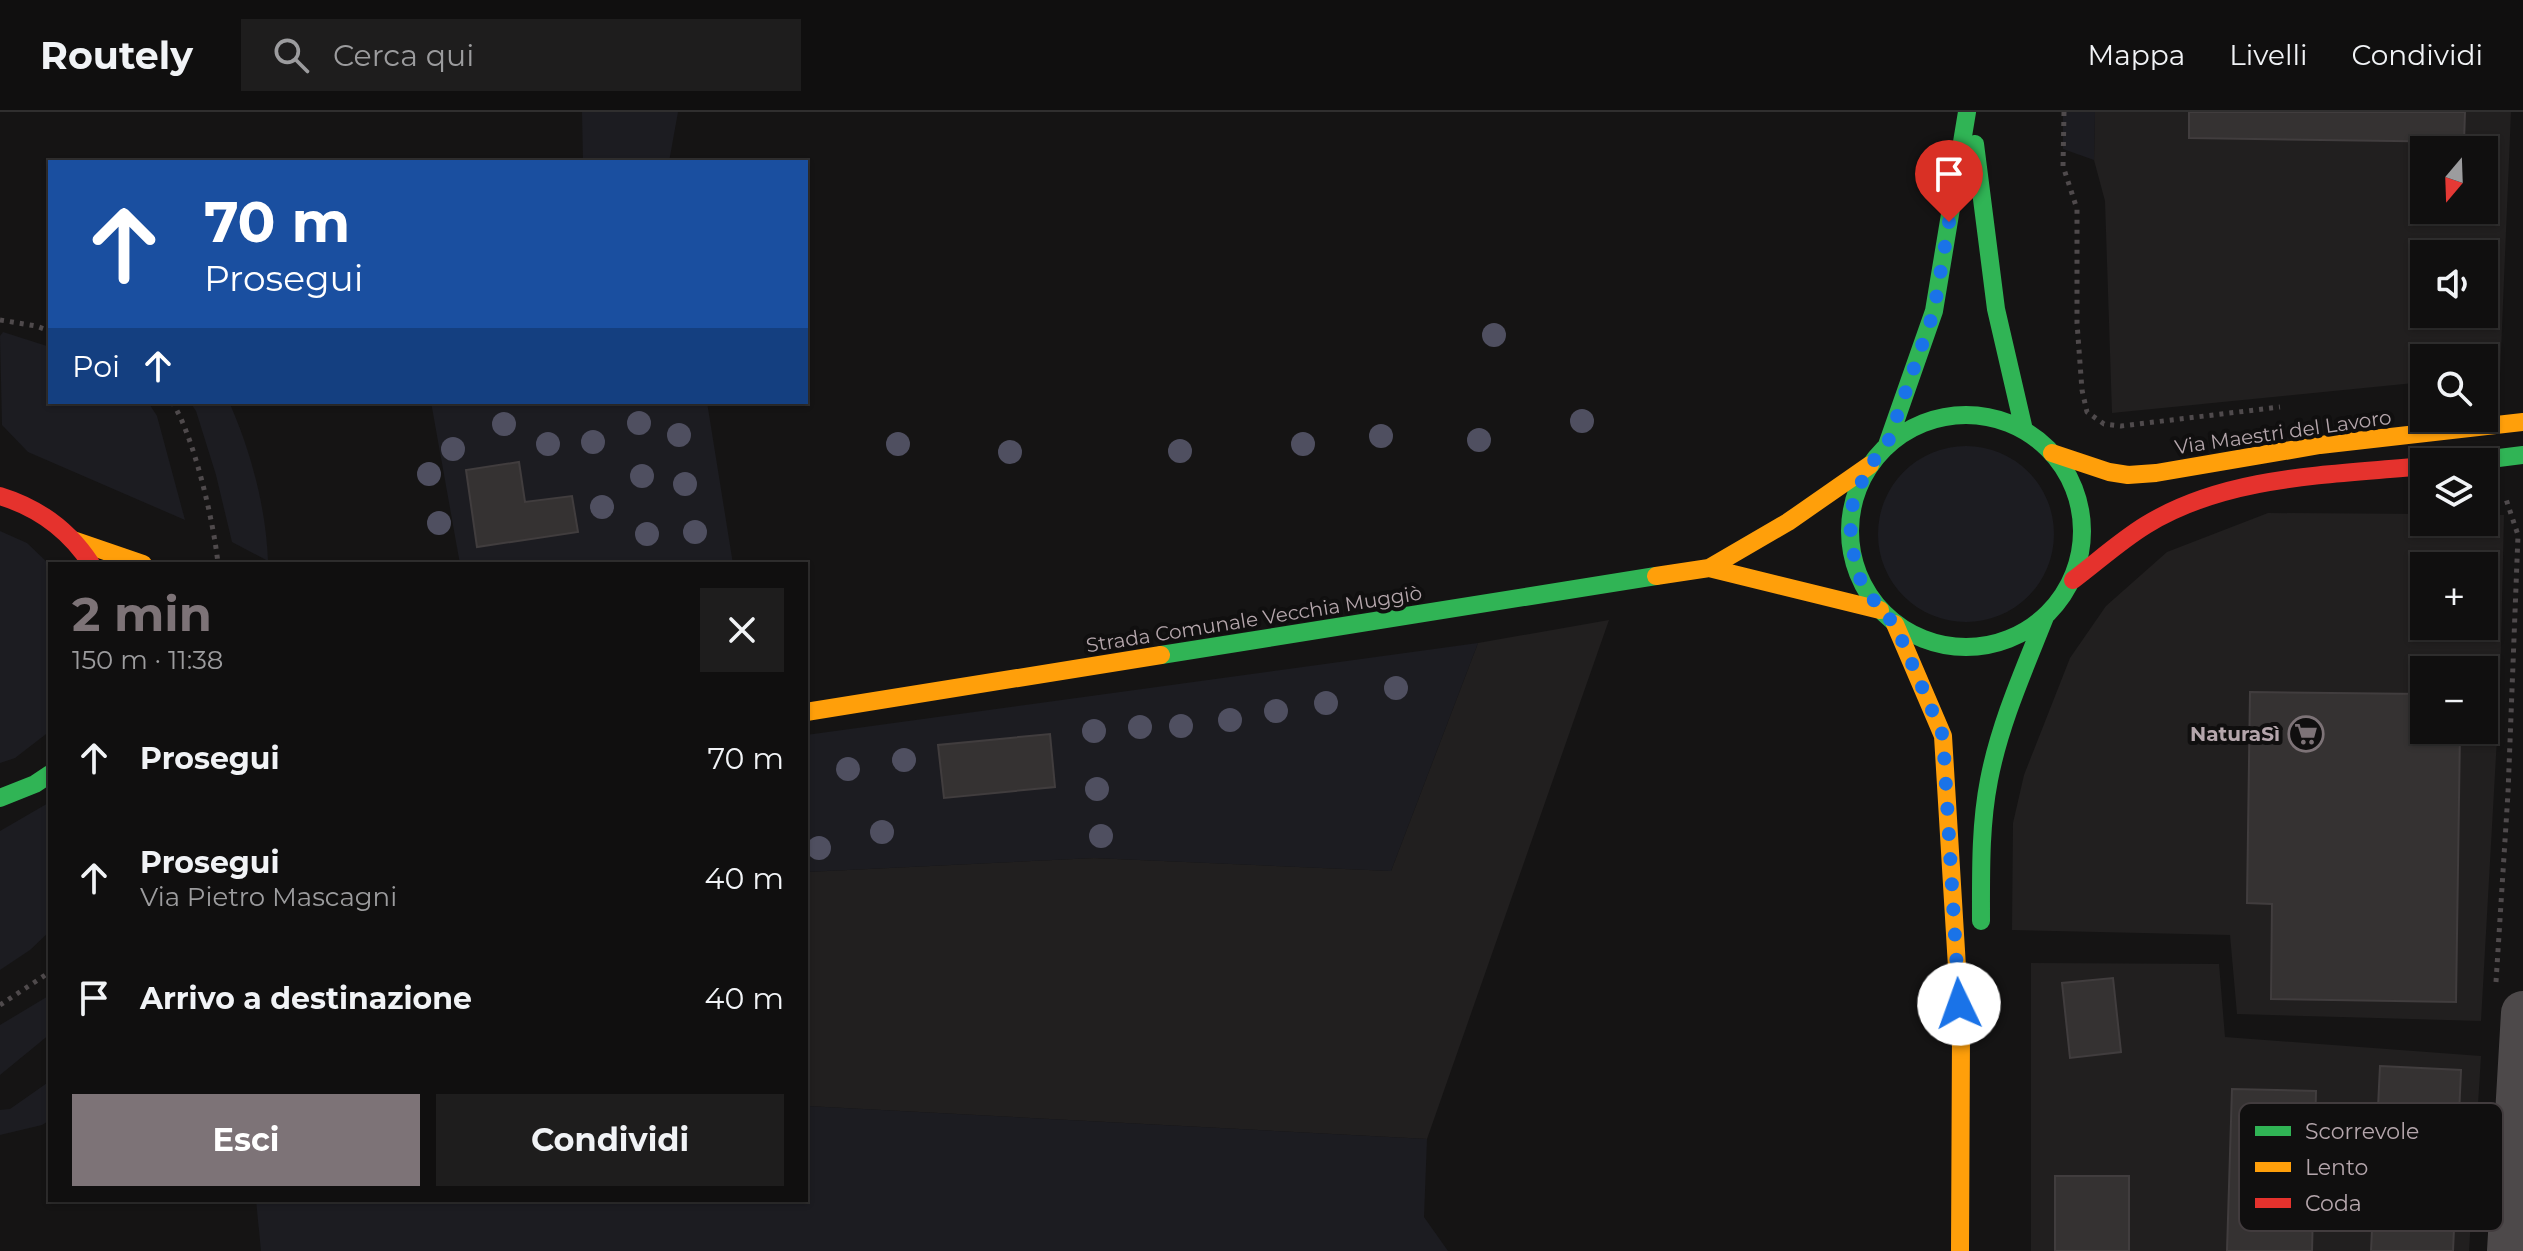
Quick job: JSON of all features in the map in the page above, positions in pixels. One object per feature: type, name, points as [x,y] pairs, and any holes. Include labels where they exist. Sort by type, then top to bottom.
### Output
[{"type":"main road","points":[[1969,112],[1996,309],[2024,430]]},
{"type":"main road","points":[[1887,445],[1934,311],[1969,112]]},
{"type":"main road","points":[[2045,617],[1998,644],[1944,646],[1895,624],[1880,610],[1859,577],[1850,539],[1853,500],[1870,465],[1887,445],[1917,425],[1952,416],[1989,417],[2024,430],[2052,453],[2068,475],[2079,500],[2083,527],[2081,554],[2073,580]]},
{"type":"main road","name":"Via Maestri del Lavoro","points":[[2052,453],[2128,475],[2320,445],[2523,422]]},
{"type":"main road","points":[[2498,458],[2523,455]]},
{"type":"main road","points":[[1709,568],[1788,522],[1870,465]]},
{"type":"main road","points":[[1981,932],[1982,830],[1989,778],[2004,726],[2045,617],[2073,580],[2149,523],[2223,494],[2305,479],[2410,468]]},
{"type":"main road","points":[[0,496],[32,508],[54,522],[90,562]]},
{"type":"main road","points":[[73,540],[137,562]]},
{"type":"main road","points":[[1709,568],[1880,610]]},
{"type":"main road","name":"Strada Comunale Vecchia Muggiò","points":[[808,712],[1709,568]]},
{"type":"main road","points":[[1895,624],[1943,736],[1961,1033],[1960,1251]]},
{"type":"main road","points":[[0,798],[48,775]]},
{"type":"main road","points":[[1961,1033],[1975,961]]},
{"type":"street","points":[[2509,999],[2509,1251]]},
{"type":"path","points":[[2064,112],[2063,166],[2077,209],[2077,323],[2082,390],[2087,412],[2104,424],[2121,426],[2283,407]]},
{"type":"path","points":[[0,320],[48,330]]},
{"type":"path","points":[[173,404],[179,413],[215,532],[218,562]]},
{"type":"path","points":[[2505,496],[2518,535],[2508,778],[2509,999]]},
{"type":"path","points":[[0,1005],[48,973]]},
{"type":"shaded area","points":[[582,112],[678,112],[669,160],[583,160]]},
{"type":"shaded area","points":[[2063,112],[2095,112],[2094,160],[2063,149]]},
{"type":"shaded area","points":[[2095,112],[2511,112],[2500,375],[2498,344],[2410,344],[2410,383],[2112,413],[2105,201],[2094,160]]},
{"type":"shaded area","points":[[3,332],[48,346],[48,404],[149,404],[157,416],[185,520],[28,452],[2,425],[0,336]]},
{"type":"shaded area","points":[[191,404],[230,404],[256,480],[268,561],[232,542],[196,411]]},
{"type":"shaded area","points":[[431,404],[707,404],[733,562],[460,562]]},
{"type":"shaded area","points":[[1966,446],[2000,453],[2028,472],[2047,500],[2054,534],[2047,568],[2028,596],[2000,615],[1966,622],[1932,615],[1904,596],[1885,568],[1878,534],[1885,500],[1904,472],[1932,453]]},
{"type":"shaded area","points":[[2268,513],[2410,514],[2410,536],[2498,536],[2498,515],[2504,515],[2498,720],[2498,656],[2410,656],[2410,744],[2497,744],[2481,1021],[2237,1014],[2230,935],[2012,930],[2013,823],[2024,775],[2070,658],[2106,606],[2167,552]]},
{"type":"shaded area","points":[[0,531],[27,543],[48,563],[48,733],[15,758],[0,763]]},
{"type":"shaded area","points":[[1609,620],[1427,1139],[808,1106],[808,872],[1094,858],[1391,871],[1478,643]]},
{"type":"shaded area","points":[[1478,643],[1391,871],[1094,858],[808,872],[808,735]]},
{"type":"shaded area","points":[[48,803],[48,933],[30,950],[0,970],[0,831]]},
{"type":"shaded area","points":[[2031,963],[2219,964],[2225,1037],[2481,1056],[2478,1103],[2239,1103],[2239,1231],[2470,1231],[2469,1251],[2031,1251]]},
{"type":"shaded area","points":[[48,996],[48,1036],[0,1075],[0,1025]]},
{"type":"shaded area","points":[[48,1082],[48,1121],[0,1135],[0,1110],[10,1109]]},
{"type":"shaded area","points":[[808,1106],[1427,1139],[1424,1217],[1448,1251],[261,1251],[256,1202],[808,1202]]},
{"type":"building","points":[[2189,112],[2465,112],[2464,136],[2410,136],[2410,141],[2189,138]]},
{"type":"building","points":[[519,462],[525,502],[572,496],[578,532],[477,547],[466,470]]},
{"type":"building","points":[[2250,692],[2410,694],[2410,744],[2460,744],[2456,1002],[2271,999],[2272,904],[2247,903]]},
{"type":"building","points":[[1050,734],[1055,787],[944,798],[938,745]]},
{"type":"building","points":[[2113,978],[2121,1052],[2070,1058],[2062,983]]},
{"type":"building","points":[[2380,1066],[2461,1070],[2460,1103],[2378,1103]]},
{"type":"building","points":[[2232,1089],[2316,1091],[2316,1103],[2239,1103],[2239,1231],[2312,1231],[2312,1251],[2227,1251]]},
{"type":"building","points":[[2055,1176],[2129,1176],[2129,1251],[2055,1251]]},
{"type":"building","points":[[2372,1231],[2454,1231],[2453,1251],[2371,1251]]},
{"type":"traffic: fast","points":[[1887,445],[1934,311],[1967,112]]},
{"type":"traffic: fast","points":[[1975,144],[1996,309],[2024,430]]},
{"type":"traffic: fast","points":[[1966,415],[2010,424],[2048,449],[2073,487],[2082,531],[2073,575],[2048,613],[2010,638],[1966,647],[1922,638],[1884,613],[1859,575],[1850,531],[1859,487],[1884,449],[1922,424],[1966,415]]},
{"type":"traffic: fast","points":[[2498,458],[2523,455]]},
{"type":"traffic: fast","points":[[1161,655],[1656,576]]},
{"type":"traffic: fast","points":[[1981,921],[1983,832],[1989,780],[2006,717],[2045,617]]},
{"type":"traffic: fast","points":[[0,798],[48,775]]},
{"type":"traffic: slow","points":[[2052,453],[2109,472],[2128,475],[2320,445],[2523,422]]},
{"type":"traffic: slow","points":[[1656,576],[1709,568],[1788,522],[1870,465]]},
{"type":"traffic: slow","points":[[73,540],[137,562]]},
{"type":"traffic: slow","points":[[1709,568],[1880,610]]},
{"type":"traffic: slow","points":[[1895,624],[1943,736],[1961,1033],[1960,1251]]},
{"type":"traffic: slow","points":[[808,712],[1161,655]]},
{"type":"traffic: jam","points":[[2073,580],[2146,525],[2177,508],[2211,496],[2281,480],[2410,467]]},
{"type":"traffic: jam","points":[[0,496],[28,507],[52,522],[90,562]]},
{"type":"place","name":"NaturaSì","points":[[2306,734]]},
{"type":"route","points":[[1949,222],[1934,311],[1887,445],[1870,465],[1853,500],[1850,539],[1859,577],[1880,610],[1895,624],[1943,736],[1959,1004]]}]
